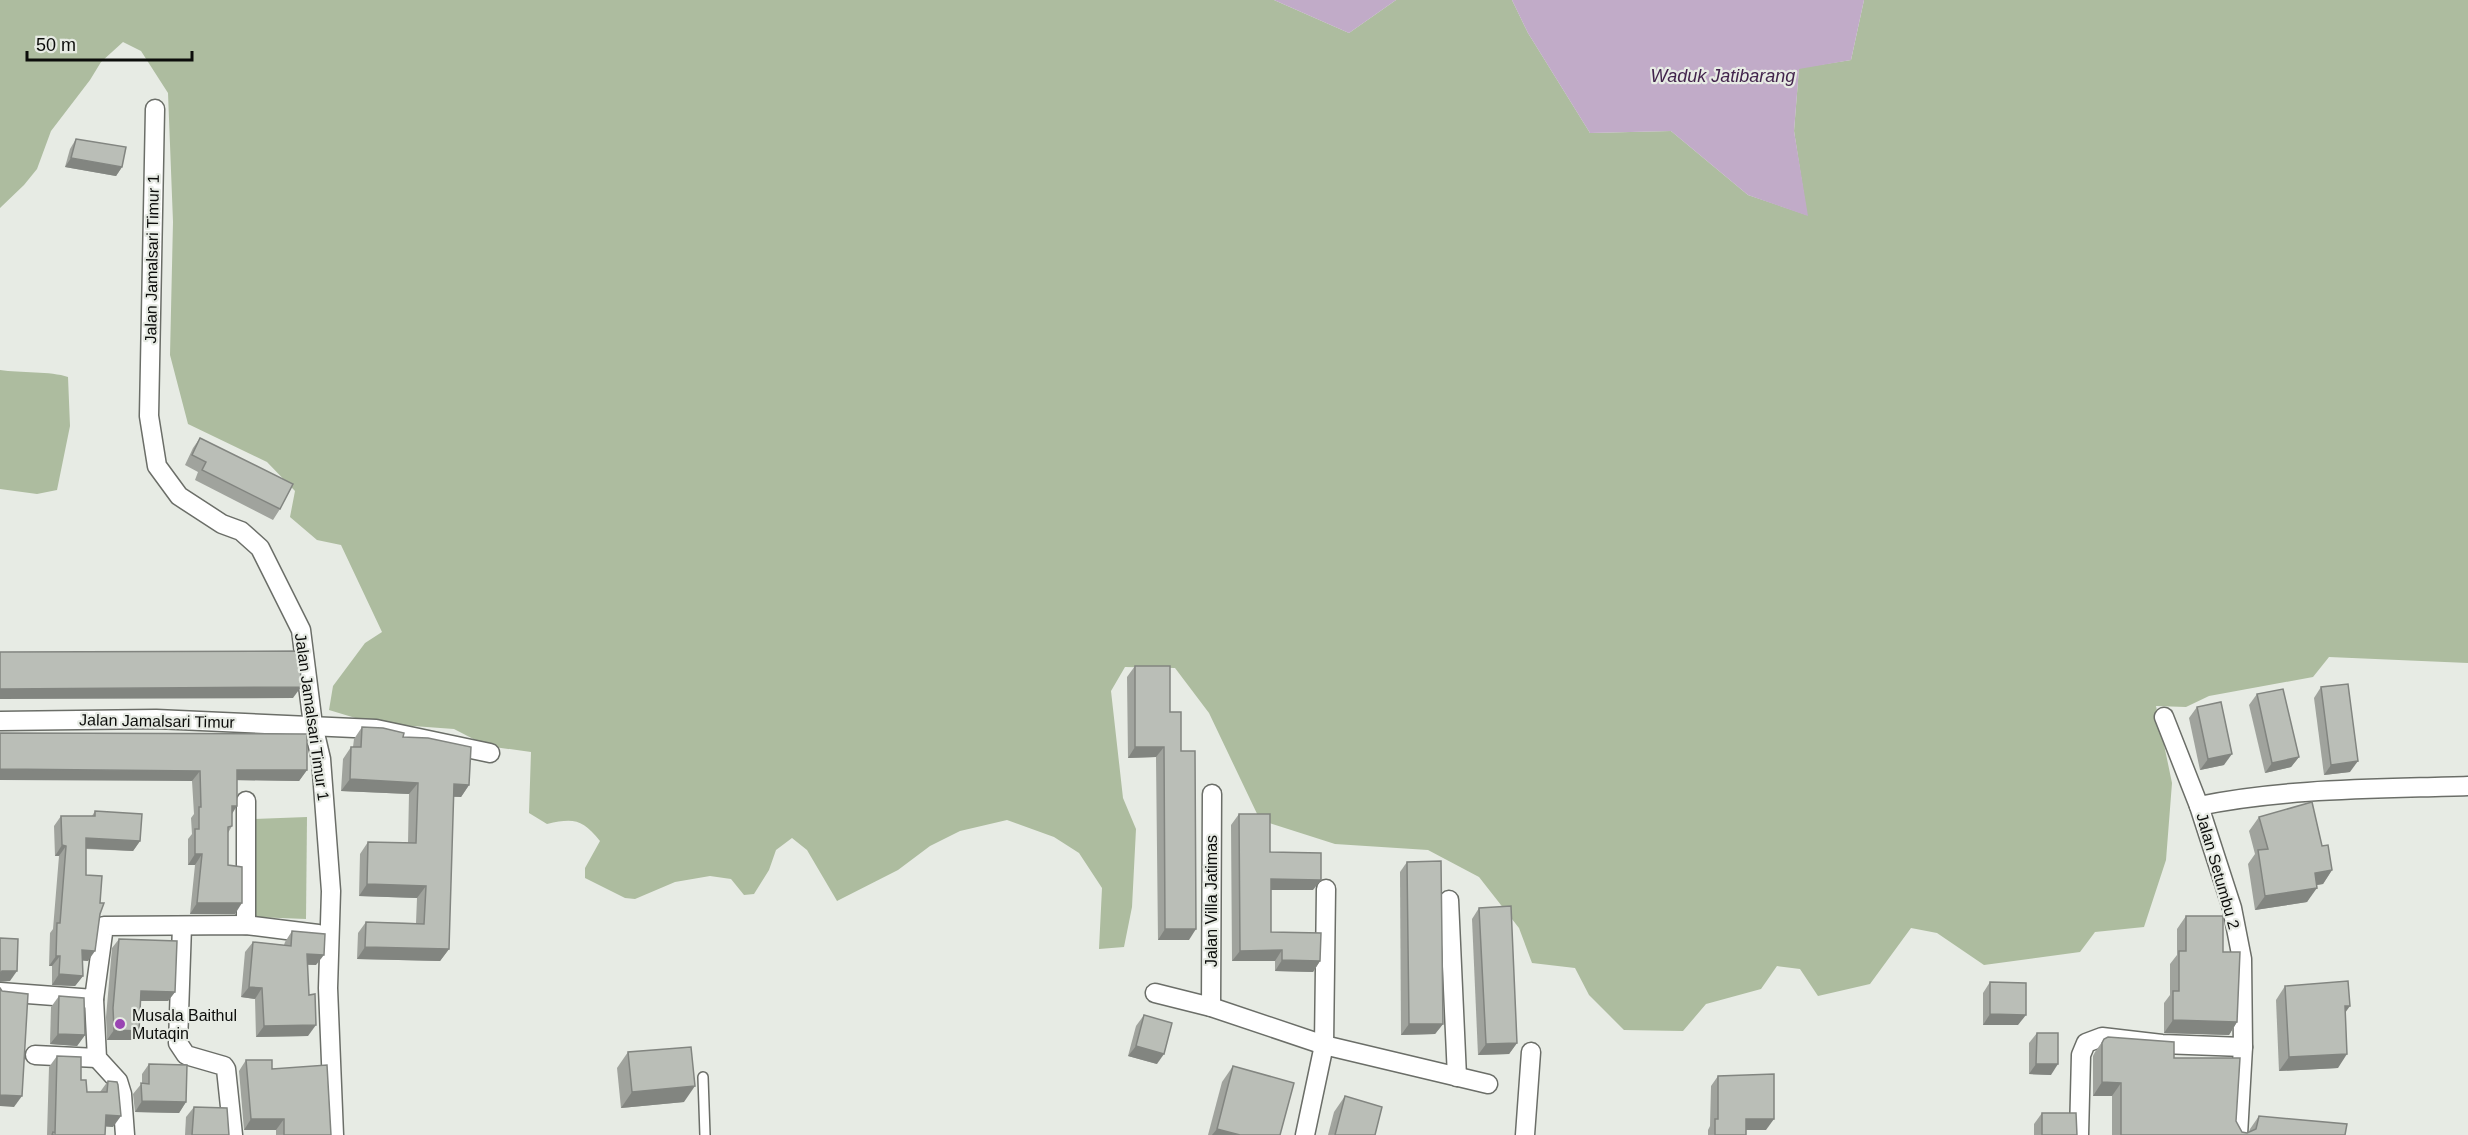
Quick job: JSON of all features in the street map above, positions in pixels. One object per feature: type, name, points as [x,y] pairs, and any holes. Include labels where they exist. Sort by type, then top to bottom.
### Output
[{"type":"street","name":"Jalan Jamalsari Timur 1","points":[[154,110],[149,416],[158,466],[179,496],[222,524],[242,531],[260,548],[301,630],[313,725],[321,759],[331,891],[328,988],[334,1135]]},
{"type":"street","points":[[2164,717],[2199,806]]},
{"type":"street","name":"Jalan Jamalsari Timur","points":[[0,721],[156,719],[376,729],[490,753]]},
{"type":"street","name":"Jalan Setumbu 2","points":[[2238,1135],[2243,1047],[2242,959],[2232,908],[2199,806],[2234,798],[2367,789],[2468,786]]},
{"type":"street","name":"Jalan Villa Jatimas","points":[[1211,1007],[1212,794]]},
{"type":"street","points":[[246,801],[246,925]]},
{"type":"street","points":[[1305,1135],[1324,1045],[1326,889]]},
{"type":"street","points":[[1449,900],[1458,1077]]},
{"type":"street","points":[[125,1135],[122,1094],[118,1081],[97,1058],[94,999],[104,926],[246,925],[329,935]]},
{"type":"street","points":[[182,926],[178,1043],[186,1055],[224,1066],[226,1069],[233,1135]]},
{"type":"street","points":[[0,992],[94,999]]},
{"type":"street","points":[[1155,993],[1211,1007],[1324,1045],[1488,1084]]},
{"type":"street","points":[[2079,1135],[2081,1055],[2086,1043],[2102,1037],[2163,1044],[2243,1047]]},
{"type":"street","points":[[1525,1135],[1531,1052]]},
{"type":"street","points":[[35,1055],[97,1058]]},
{"type":"lane","points":[[703,1077],[705,1135]]},
{"type":"green space","points":[[0,0],[1274,0],[1349,33],[1396,0],[1512,0],[1528,33],[1590,133],[1671,131],[1748,195],[1807,215],[1794,131],[1799,68],[1851,60],[1864,0],[2468,0],[2468,663],[2329,657],[2313,677],[2209,696],[2186,707],[2156,706],[2172,783],[2166,860],[2144,927],[2095,932],[2080,952],[1984,965],[1937,933],[1911,928],[1870,984],[1818,996],[1800,969],[1777,966],[1761,989],[1706,1004],[1683,1031],[1624,1030],[1589,995],[1575,968],[1532,963],[1519,928],[1479,877],[1428,850],[1335,844],[1260,820],[1209,713],[1175,668],[1125,667],[1111,691],[1123,798],[1136,829],[1132,907],[1124,947],[1099,949],[1102,888],[1079,853],[1054,837],[1007,820],[960,831],[930,846],[898,870],[837,901],[807,850],[792,838],[776,850],[769,870],[754,894],[744,895],[731,879],[710,876],[675,882],[635,899],[625,898],[585,878],[585,868],[600,841],[588,828],[571,821],[547,824],[529,813],[531,752],[487,746],[454,729],[372,723],[329,710],[333,686],[365,643],[382,632],[341,545],[317,540],[290,517],[295,491],[267,462],[188,424],[170,355],[173,222],[168,93],[141,51],[123,42],[101,62],[51,131],[37,169],[0,208]]},
{"type":"green space","points":[[0,370],[68,377],[70,426],[57,490],[37,494],[0,489]]},
{"type":"green space","points":[[307,817],[306,919],[255,917],[253,819]]},
{"type":"water","points":[[1274,0],[1396,0],[1349,33]]},
{"type":"water","name":"Waduk Jatibarang","points":[[1512,0],[1864,0],[1851,60],[1799,69],[1794,131],[1808,216],[1748,195],[1671,131],[1590,133],[1528,33]]},
{"type":"building","points":[[76,139],[126,147],[122,167],[71,158]]},
{"type":"building","points":[[200,438],[293,484],[280,509],[202,470],[206,462],[192,455]]},
{"type":"building","points":[[300,651],[301,687],[0,689],[0,652]]},
{"type":"building","points":[[1135,666],[1170,666],[1170,712],[1181,712],[1181,751],[1195,751],[1196,929],[1165,929],[1164,747],[1135,747]]},
{"type":"building","points":[[2348,684],[2358,761],[2331,765],[2321,687]]},
{"type":"building","points":[[2283,689],[2299,757],[2272,763],[2257,694]]},
{"type":"building","points":[[2221,702],[2232,754],[2208,759],[2197,707]]},
{"type":"building","points":[[362,727],[383,728],[404,733],[403,737],[428,738],[471,747],[469,785],[454,784],[449,949],[365,947],[366,922],[424,924],[426,886],[367,884],[368,842],[416,843],[418,783],[350,779],[351,747],[361,747]]},
{"type":"building","points":[[0,733],[307,734],[307,770],[237,770],[237,806],[232,806],[232,826],[228,827],[228,865],[242,867],[242,903],[197,903],[202,854],[195,854],[195,829],[199,829],[199,807],[201,807],[200,771],[0,769]]},
{"type":"building","points":[[2312,802],[2322,846],[2328,845],[2332,870],[2315,873],[2317,888],[2265,896],[2258,850],[2268,849],[2259,817]]},
{"type":"building","points":[[95,811],[142,814],[140,841],[86,838],[86,875],[102,876],[100,903],[104,903],[100,914],[95,951],[82,950],[83,976],[59,974],[60,956],[56,956],[57,923],[60,923],[66,846],[62,845],[61,816],[95,816]]},
{"type":"building","points":[[1239,814],[1270,814],[1270,852],[1321,853],[1321,880],[1271,879],[1271,932],[1321,933],[1320,961],[1282,960],[1282,950],[1240,951]]},
{"type":"building","points":[[1441,861],[1443,1024],[1409,1024],[1407,862]]},
{"type":"building","points":[[1511,906],[1517,1043],[1486,1044],[1479,908]]},
{"type":"building","points":[[2186,916],[2223,916],[2223,952],[2240,952],[2237,1022],[2173,1020],[2173,991],[2179,991],[2179,951],[2186,951]]},
{"type":"building","points":[[292,931],[325,934],[324,955],[307,954],[309,995],[315,994],[316,1025],[264,1026],[262,988],[249,987],[253,942],[291,946]]},
{"type":"building","points":[[0,938],[18,939],[17,971],[2,971],[0,975]]},
{"type":"building","points":[[119,939],[177,941],[175,992],[141,991],[139,1031],[114,1030],[113,1008]]},
{"type":"building","points":[[2348,981],[2350,1006],[2345,1006],[2347,1054],[2289,1057],[2285,986]]},
{"type":"building","points":[[1990,982],[2026,983],[2026,1015],[1990,1014]]},
{"type":"building","points":[[0,988],[2,991],[28,994],[22,1096],[0,1095]]},
{"type":"building","points":[[59,996],[84,998],[85,1035],[58,1034]]},
{"type":"building","points":[[1144,1015],[1172,1023],[1164,1054],[1136,1046]]},
{"type":"building","points":[[2037,1033],[2058,1033],[2058,1064],[2036,1064]]},
{"type":"building","points":[[2108,1037],[2174,1042],[2174,1058],[2240,1058],[2236,1121],[2242,1132],[2247,1133],[2256,1129],[2259,1116],[2347,1124],[2345,1135],[2121,1135],[2121,1083],[2102,1082],[2102,1043]]},
{"type":"building","points":[[691,1047],[695,1086],[632,1092],[628,1052]]},
{"type":"building","points":[[57,1056],[81,1057],[81,1080],[86,1080],[87,1092],[107,1092],[108,1081],[117,1082],[121,1116],[106,1115],[105,1135],[52,1135],[53,1132],[55,1133]]},
{"type":"building","points":[[246,1060],[272,1060],[272,1069],[327,1065],[331,1135],[284,1135],[284,1119],[251,1119]]},
{"type":"building","points":[[149,1064],[187,1065],[186,1102],[142,1101],[141,1083],[149,1084]]},
{"type":"building","points":[[1233,1066],[1294,1083],[1280,1135],[1240,1135],[1217,1129]]},
{"type":"building","points":[[1774,1074],[1774,1119],[1746,1119],[1746,1135],[1715,1135],[1715,1119],[1718,1119],[1718,1076]]},
{"type":"building","points":[[1345,1096],[1382,1107],[1375,1135],[1335,1135]]},
{"type":"building","points":[[194,1107],[227,1108],[229,1135],[192,1135]]},
{"type":"building","points":[[2042,1113],[2076,1113],[2077,1135],[2042,1135]]},
{"type":"place","name":"Musala Baithul Mutaqin","points":[[120,1024]]}]
